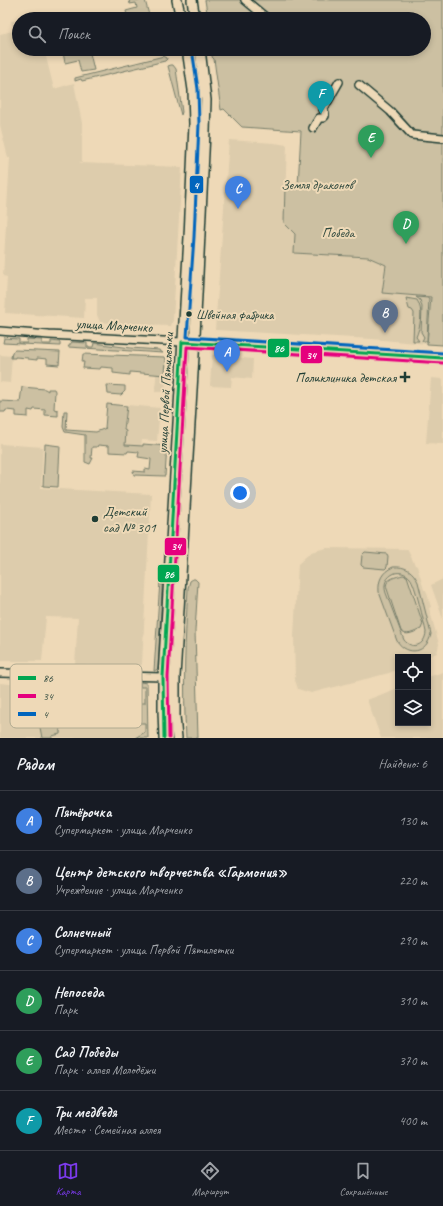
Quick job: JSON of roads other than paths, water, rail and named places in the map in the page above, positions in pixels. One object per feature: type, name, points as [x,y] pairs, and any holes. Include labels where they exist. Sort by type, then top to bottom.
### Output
[{"type":"main road","points":[[177,0],[180,12]]},
{"type":"main road","points":[[192,0],[194,12]]},
{"type":"main road","name":"улица Первой Пятилетки","points":[[164,738],[163,677],[189,237],[194,124],[193,90],[188,56]]},
{"type":"main road","name":"улица Первой Пятилетки","points":[[177,738],[175,716],[175,677],[205,132],[206,100],[201,56]]},
{"type":"main road","name":"улица Марченко","points":[[182,342],[194,343]]},
{"type":"street","points":[[245,0],[260,12]]},
{"type":"street","points":[[313,128],[319,118],[323,118],[325,116],[323,110],[339,82]]},
{"type":"street","points":[[359,85],[390,111],[412,135],[443,138]]},
{"type":"street","name":"улица Марченко","points":[[0,331],[182,342]]},
{"type":"street","name":"улица Марченко","points":[[194,343],[443,358]]},
{"type":"street","points":[[0,673],[10,673]]},
{"type":"street","points":[[142,676],[163,677]]},
{"type":"place","name":"Три медведя","points":[[321,114]]},
{"type":"place","name":"Сад Победы","points":[[371,158]]},
{"type":"place","name":"Солнечный","points":[[238,209]]},
{"type":"place","name":"Непоседа","points":[[406,244]]},
{"type":"place","name":"Швейная фабрика","points":[[189,314]]},
{"type":"place","name":"Центр детского творчества «Гармония»","points":[[385,333]]},
{"type":"place","name":"Пятёрочка","points":[[227,372]]},
{"type":"place","name":"Поликлиника детская","points":[[405,377]]},
{"type":"place","name":"Детский сад № 301","points":[[95,519]]},
{"type":"park label","name":"Земля драконов","points":[[317,184]]},
{"type":"park label","name":"Победа","points":[[338,232]]}]
